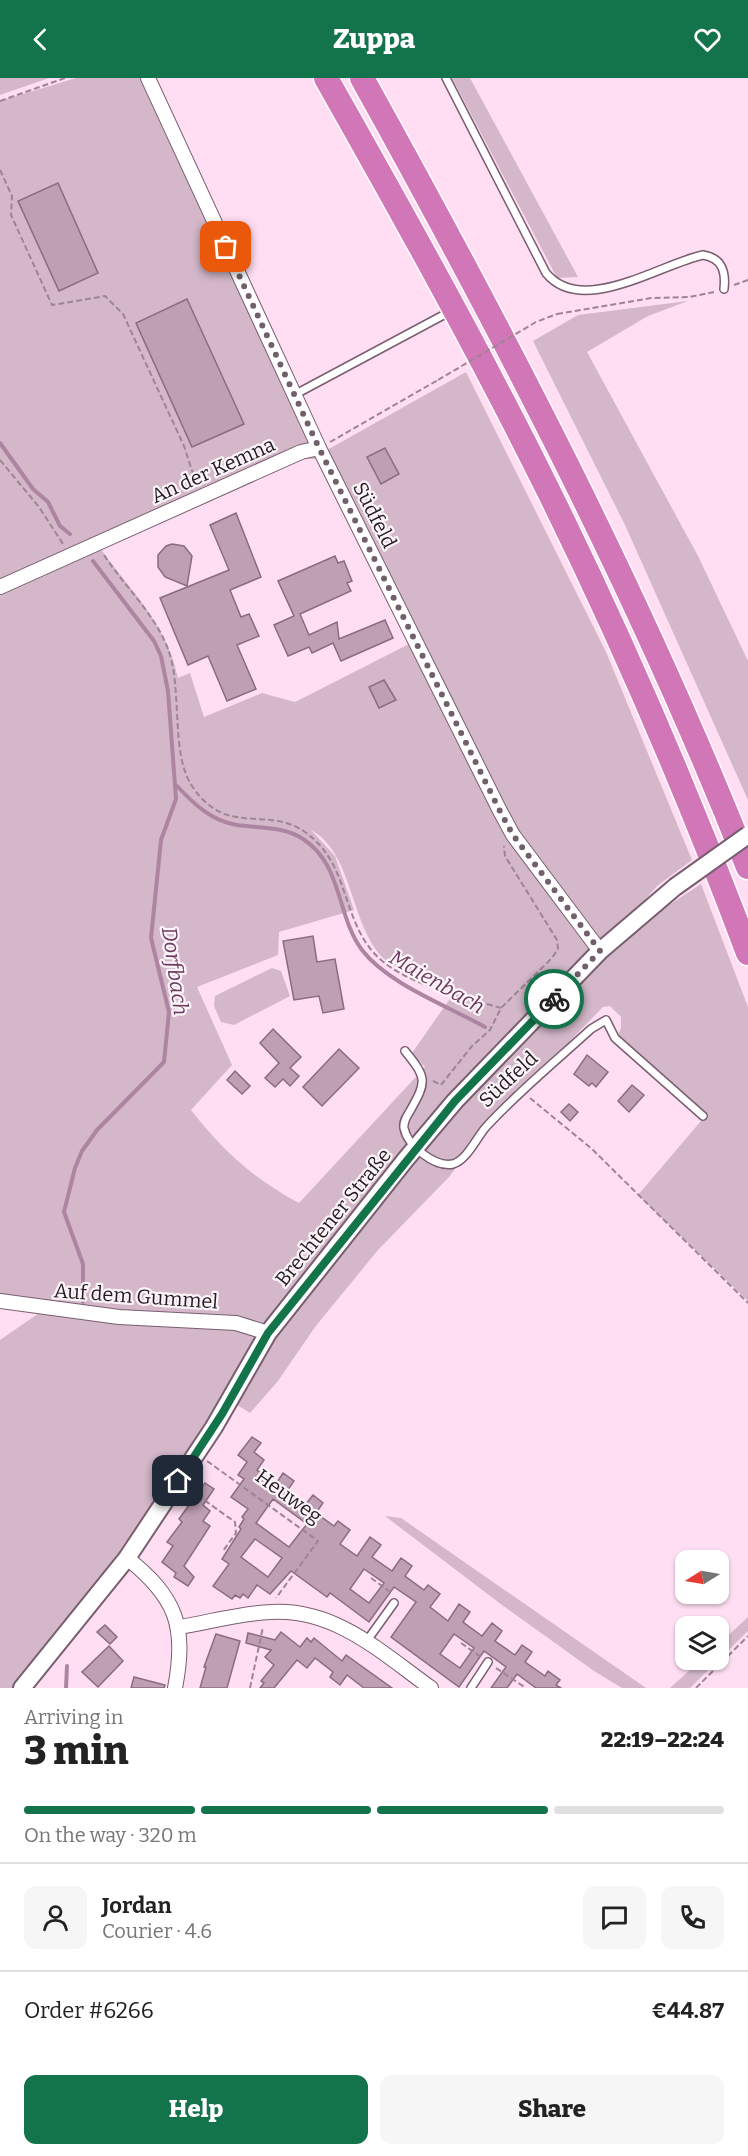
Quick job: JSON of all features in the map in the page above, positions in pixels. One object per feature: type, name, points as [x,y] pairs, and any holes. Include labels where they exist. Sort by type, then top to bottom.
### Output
[{"type":"highway","points":[[326,78],[455,309],[551,496],[705,840],[748,953]]},
{"type":"highway","points":[[362,78],[465,263],[600,531],[662,663],[748,867]]},
{"type":"street","name":"Südfeld","points":[[148,78],[319,448],[513,835],[600,951]]},
{"type":"street","name":"An der Kemna","points":[[0,587],[301,452],[319,448]]},
{"type":"street","name":"Brechtener Straße","points":[[22,1688],[127,1558],[230,1401],[268,1333],[455,1101],[600,951],[675,887],[748,835]]},
{"type":"street","name":"Auf dem Gummel","points":[[0,1301],[119,1317],[236,1323],[268,1333]]},
{"type":"street","points":[[127,1558],[153,1579],[169,1600],[180,1627],[175,1688]]},
{"type":"street","points":[[180,1627],[268,1612],[290,1612],[319,1617],[341,1626],[366,1641],[430,1688]]},
{"type":"lane","points":[[446,78],[546,273],[554,283],[582,289],[607,290],[703,255],[713,257],[721,264],[725,276],[724,289]]},
{"type":"lane","points":[[294,395],[455,309]]},
{"type":"lane","name":"Südfeld","points":[[416,1148],[429,1158],[445,1164],[454,1164],[463,1158],[486,1127],[591,1029],[606,1020],[615,1038],[703,1116]]},
{"type":"lane","points":[[405,1051],[422,1072],[423,1079],[423,1088],[405,1120],[408,1137],[416,1148]]},
{"type":"lane","points":[[366,1641],[394,1603]]},
{"type":"lane","points":[[471,1688],[488,1662]]},
{"type":"path","points":[[0,101],[65,78]]},
{"type":"path","points":[[0,170],[12,196],[11,215],[52,305],[105,296],[123,314],[184,446],[202,497]]},
{"type":"path","points":[[319,448],[536,322],[557,314],[651,298],[688,297],[724,289],[748,280]]},
{"type":"path","points":[[0,460],[39,507],[62,542]]},
{"type":"path","points":[[101,551],[152,620],[168,648],[176,682],[185,775],[201,799],[227,816],[290,824],[304,831],[332,859],[363,938],[381,960],[430,986],[501,1008]]},
{"type":"path","points":[[423,1079],[441,1085],[472,1046],[490,1030],[501,1008],[558,950],[557,940],[505,856],[506,840],[513,835]]},
{"type":"path","points":[[523,1092],[592,1149],[748,1303]]},
{"type":"path","name":"Heuweg","points":[[196,1454],[318,1541],[268,1612],[250,1688]]},
{"type":"path","points":[[178,1481],[235,1522],[236,1533],[223,1551]]},
{"type":"path","points":[[696,1688],[748,1636]]},
{"type":"shaded area","points":[[0,78],[49,78],[0,95]]},
{"type":"shaded area","points":[[76,78],[141,78],[317,459],[295,459],[98,545],[156,623],[165,640],[178,678],[190,673],[204,717],[262,693],[295,702],[415,641],[502,831],[593,941],[517,834],[327,450],[466,372],[606,652],[692,860],[657,886],[602,949],[701,884],[748,1007],[748,1301],[638,1195],[706,1115],[618,1035],[621,1028],[621,1017],[610,1006],[603,1007],[486,1127],[449,1177],[378,1250],[315,1327],[278,1381],[250,1413],[231,1401],[177,1480],[21,1688],[0,1688],[0,1340],[45,1309],[0,1301],[0,101]],"holes":[[[311,830],[325,840],[335,854],[343,870],[363,925],[381,956],[406,971],[456,990],[412,1053],[425,1067],[299,1203],[267,1184],[227,1151],[191,1110],[232,1065],[197,987],[278,955],[279,932],[354,910],[335,856]]]},
{"type":"shaded area","points":[[452,78],[470,78],[578,277],[557,278]]},
{"type":"shaded area","points":[[688,301],[648,316],[587,352],[698,556],[748,661],[748,800],[625,525],[533,341],[578,315]]},
{"type":"shaded area","points":[[272,968],[281,971],[290,996],[234,1025],[221,1022],[214,1006],[215,996]]},
{"type":"shaded area","points":[[385,1516],[401,1518],[646,1688],[622,1688],[594,1671]]},
{"type":"shaded area","points":[[748,1617],[748,1631],[729,1650],[729,1635]]},
{"type":"shaded area","points":[[690,1670],[708,1670],[690,1688],[670,1688]]},
{"type":"building","points":[[58,183],[98,273],[59,291],[18,201]]},
{"type":"building","points":[[187,299],[244,424],[192,447],[136,323]]},
{"type":"building","points":[[385,448],[399,474],[381,484],[367,457]]},
{"type":"building","points":[[236,513],[261,577],[230,590],[241,617],[249,614],[259,636],[237,645],[256,689],[227,701],[208,656],[188,665],[160,598],[229,570],[210,525]]},
{"type":"building","points":[[172,544],[184,546],[192,556],[187,586],[165,577],[158,567],[158,555],[166,546]]},
{"type":"building","points":[[335,556],[338,563],[344,561],[352,581],[347,583],[351,591],[300,614],[309,635],[337,622],[339,639],[385,620],[393,638],[341,661],[333,643],[312,653],[309,647],[288,656],[274,625],[294,616],[278,581]]},
{"type":"building","points":[[384,680],[396,700],[379,708],[369,687]]},
{"type":"building","points":[[313,936],[317,962],[335,959],[344,1009],[323,1013],[319,996],[294,1000],[283,941]]},
{"type":"building","points":[[273,1029],[301,1057],[290,1068],[299,1076],[290,1086],[283,1079],[275,1087],[265,1078],[279,1063],[260,1043]]},
{"type":"building","points":[[339,1049],[359,1068],[322,1106],[303,1087]]},
{"type":"building","points":[[587,1055],[608,1072],[596,1087],[592,1083],[589,1086],[574,1074]]},
{"type":"building","points":[[235,1071],[250,1086],[242,1094],[227,1080]]},
{"type":"building","points":[[632,1085],[644,1095],[629,1112],[618,1101]]},
{"type":"building","points":[[569,1104],[578,1112],[570,1121],[561,1112]]},
{"type":"building","points":[[252,1437],[261,1443],[254,1452],[264,1460],[257,1470],[276,1484],[283,1473],[294,1481],[287,1491],[305,1505],[313,1495],[323,1503],[316,1513],[334,1526],[338,1521],[350,1530],[340,1544],[357,1556],[370,1537],[381,1545],[372,1557],[392,1571],[401,1558],[412,1566],[405,1576],[424,1590],[428,1585],[440,1594],[430,1607],[448,1621],[459,1604],[470,1612],[463,1622],[482,1636],[492,1623],[502,1631],[495,1641],[515,1655],[522,1645],[532,1652],[525,1662],[545,1676],[548,1671],[560,1680],[556,1685],[561,1688],[536,1688],[517,1674],[507,1688],[491,1688],[506,1667],[484,1651],[459,1687],[391,1637],[416,1602],[394,1587],[369,1622],[330,1593],[327,1597],[291,1571],[270,1594],[257,1585],[248,1598],[243,1594],[240,1598],[235,1595],[232,1599],[213,1586],[229,1564],[222,1559],[241,1529],[239,1527],[244,1519],[242,1517],[248,1509],[231,1497],[244,1479],[238,1475],[247,1462],[238,1455]],"holes":[[[273,1499],[307,1524],[289,1547],[256,1523]],[[255,1539],[282,1558],[268,1577],[241,1557]],[[364,1569],[384,1583],[369,1603],[350,1589]],[[454,1634],[474,1648],[460,1668],[440,1654]]]},
{"type":"building","points":[[205,1483],[214,1489],[203,1505],[210,1511],[203,1521],[210,1526],[184,1566],[194,1577],[188,1586],[174,1577],[176,1573],[162,1562],[173,1546],[167,1542],[182,1522],[179,1519]]},
{"type":"building","points":[[105,1625],[117,1637],[110,1644],[97,1632]]},
{"type":"building","points":[[281,1632],[300,1647],[307,1638],[311,1642],[314,1638],[342,1661],[346,1655],[392,1688],[364,1688],[347,1675],[340,1685],[330,1677],[333,1672],[315,1658],[307,1668],[297,1660],[274,1688],[260,1688],[264,1683],[261,1681],[274,1665],[265,1657],[271,1650],[246,1643],[248,1633],[275,1640]]},
{"type":"building","points":[[216,1634],[240,1641],[227,1688],[200,1688],[206,1667],[204,1667]]},
{"type":"building","points":[[109,1646],[123,1661],[98,1687],[82,1672]]},
{"type":"building","points":[[134,1677],[165,1685],[164,1688],[131,1688]]},
{"type":"waterway","name":"Dorfbach","points":[[0,443],[33,489],[48,502],[60,526],[70,534]]},
{"type":"waterway","name":"Dorfbach","points":[[83,1302],[83,1264],[64,1212],[75,1168],[82,1151],[97,1130],[164,1062],[169,1012],[151,938],[161,840],[176,799],[168,691],[161,656],[154,641],[93,561]]},
{"type":"waterway","name":"Maienbach","points":[[177,786],[196,805],[219,820],[237,825],[271,828],[303,839],[325,862],[347,922],[362,950],[373,962],[403,984],[485,1027]]},
{"type":"waterway","name":"Dorfbach","points":[[66,1688],[67,1666]]},
{"type":"way so far","points":[[226,247],[319,448],[500,811],[513,835],[600,951],[554,999]]},
{"type":"route","points":[[178,1481],[230,1401],[249,1363],[268,1333],[455,1101],[554,999]]}]
